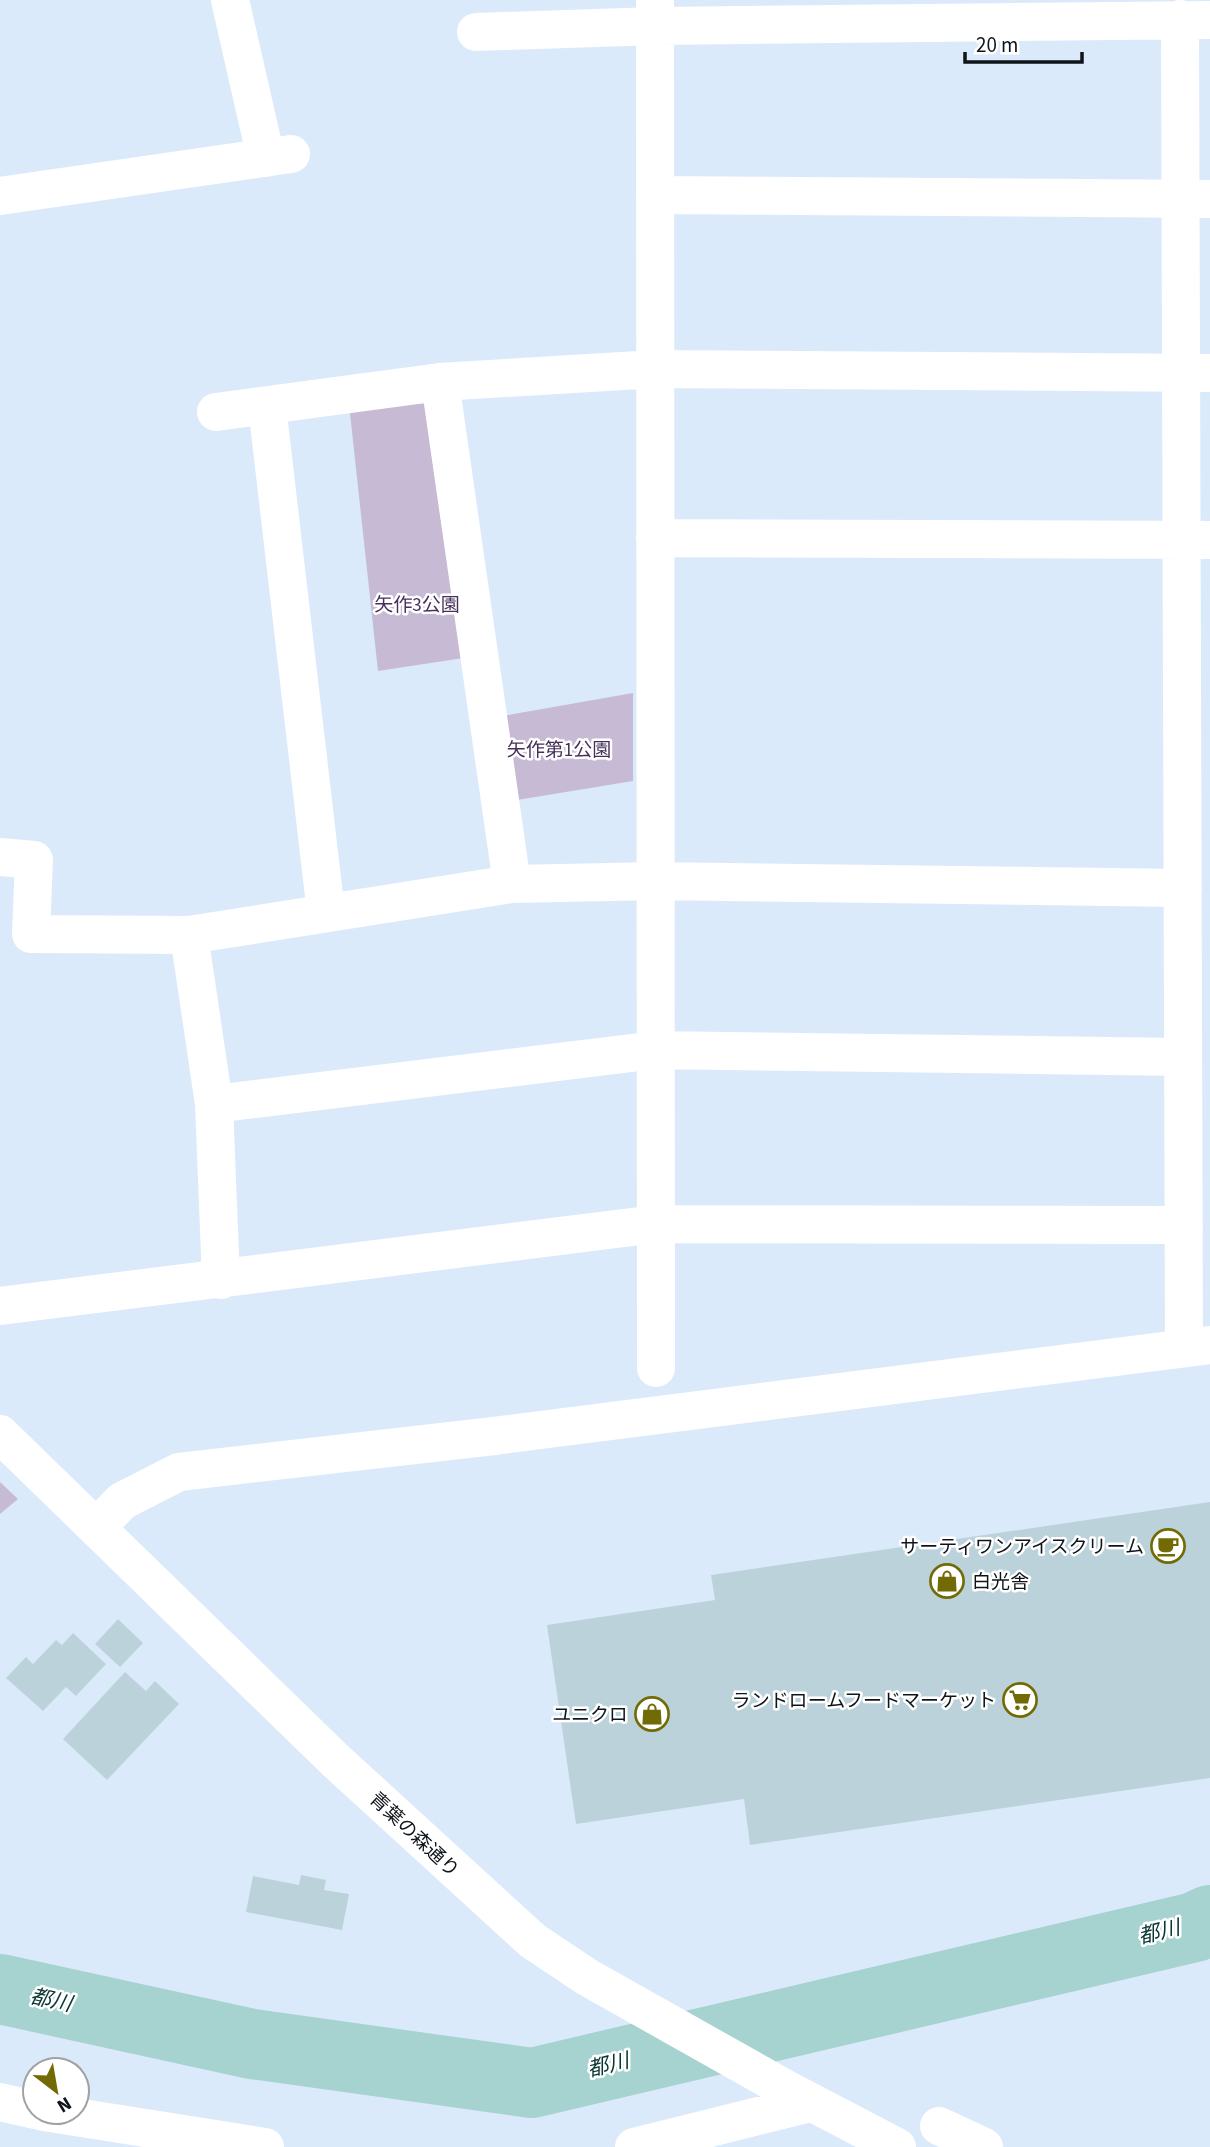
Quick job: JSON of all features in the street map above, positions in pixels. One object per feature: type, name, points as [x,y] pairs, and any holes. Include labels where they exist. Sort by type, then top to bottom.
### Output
[{"type":"street","points":[[0,196],[279,156],[230,0]]},
{"type":"street","points":[[655,14],[656,1368]]},
{"type":"street","points":[[97,1527],[122,1502],[179,1472],[781,1400],[1197,1346],[1184,1225],[1183,1057],[1183,888],[1196,708],[1195,19],[655,14],[476,32]]},
{"type":"street","points":[[655,195],[1195,199]]},
{"type":"street","points":[[216,412],[440,382],[656,369],[1196,373]]},
{"type":"street","points":[[440,382],[512,884]]},
{"type":"street","points":[[267,406],[326,913]]},
{"type":"street","points":[[655,538],[1196,539]]},
{"type":"street","points":[[0,857],[34,860],[31,933],[190,935],[512,884],[656,881],[1183,888]]},
{"type":"street","points":[[190,935],[214,1104],[221,1280]]},
{"type":"street","points":[[214,1104],[656,1050],[1183,1057]]},
{"type":"street","points":[[0,1306],[656,1224],[1184,1225]]},
{"type":"street","name":"青葉の森通り","points":[[0,1434],[439,1857],[533,1941],[587,1977],[798,2096],[897,2147]]},
{"type":"street","points":[[634,2147],[798,2096]]},
{"type":"street","points":[[0,2102],[21,2107]]},
{"type":"street","points":[[87,2126],[117,2136],[265,2147]]},
{"type":"street","points":[[939,2126],[984,2147]]},
{"type":"green space","name":"矢作3公園","points":[[417,397],[438,414],[470,657],[378,671],[349,404]]},
{"type":"green space","name":"矢作第1公園","points":[[633,693],[633,781],[517,800],[503,716]]},
{"type":"green space","points":[[0,1482],[18,1499],[0,1514]]},
{"type":"building","points":[[1210,1502],[1210,1778],[750,1845],[744,1799],[576,1824],[547,1625],[715,1600],[711,1575]]},
{"type":"building","points":[[118,1619],[143,1643],[120,1667],[95,1644]]},
{"type":"building","points":[[73,1633],[106,1664],[76,1696],[66,1687],[43,1711],[6,1678],[26,1657],[33,1664],[56,1640],[62,1645]]},
{"type":"building","points":[[125,1672],[146,1691],[155,1681],[179,1704],[107,1780],[63,1739]]},
{"type":"building","points":[[301,1875],[326,1880],[324,1890],[349,1894],[342,1930],[246,1912],[253,1876],[299,1885]]},
{"type":"waterway","name":"都川","points":[[0,1989],[252,2044],[532,2083],[1195,1927],[1210,1920]]},
{"type":"place","name":"サーティワンアイスクリーム","points":[[1168,1546]]},
{"type":"place","name":"白光舎","points":[[947,1581]]},
{"type":"place","name":"ランドロームフードマーケット","points":[[1020,1700]]},
{"type":"place","name":"ユニクロ","points":[[652,1714]]}]
